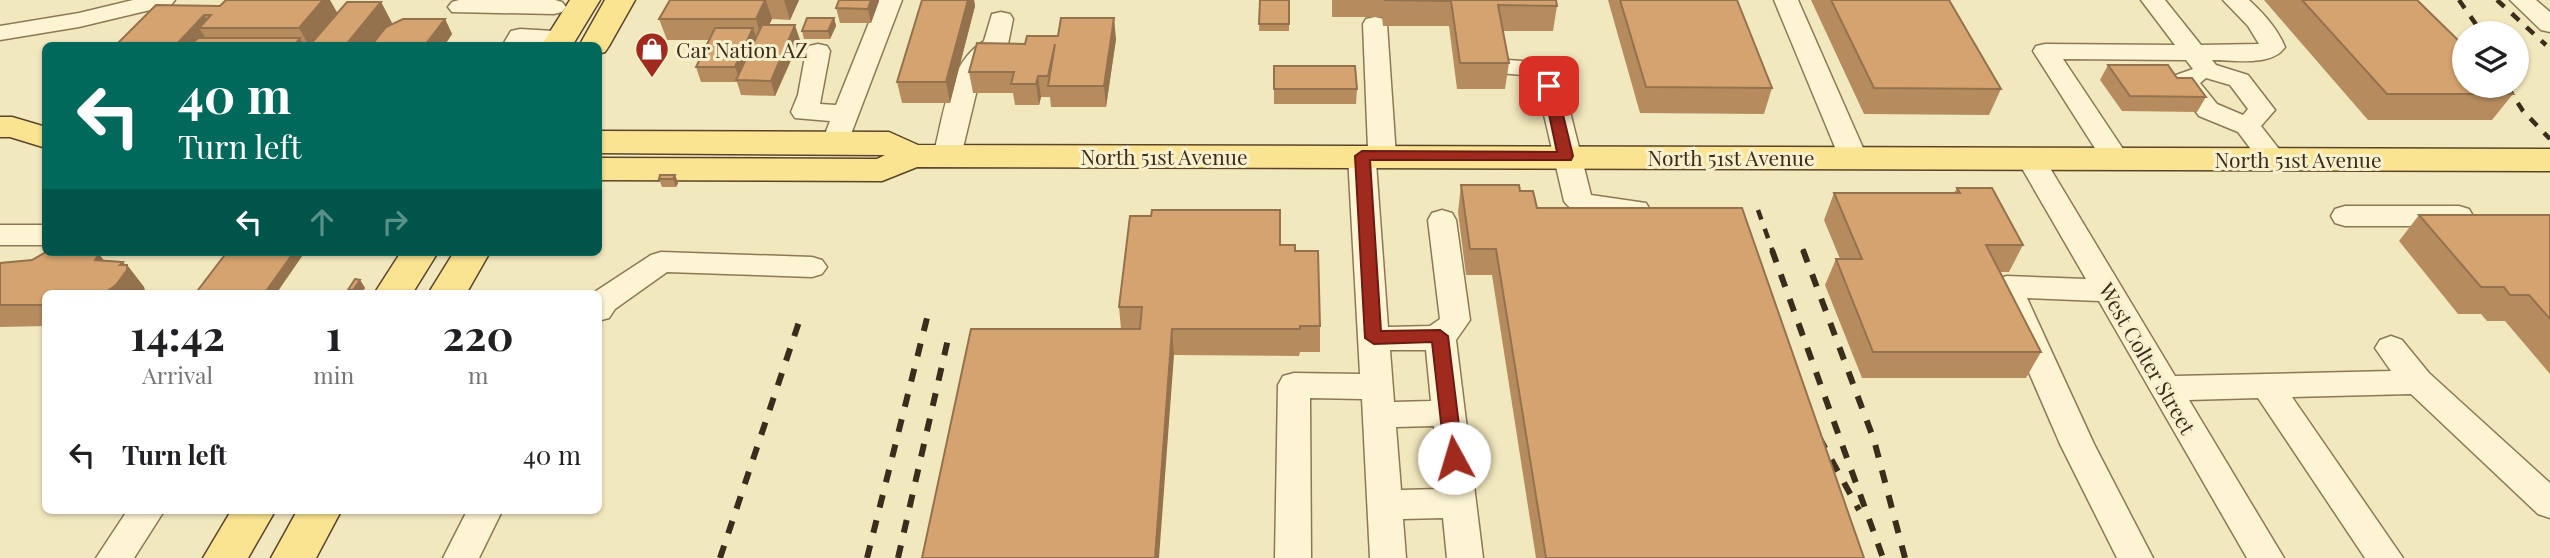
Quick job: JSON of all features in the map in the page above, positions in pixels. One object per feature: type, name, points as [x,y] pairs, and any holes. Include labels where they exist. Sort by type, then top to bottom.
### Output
[{"type":"main road","points":[[596,42],[621,0]]},
{"type":"main road","points":[[559,41],[569,3]]},
{"type":"main road","points":[[0,127],[12,127],[42,137]]},
{"type":"main road","name":"North 51st Avenue","points":[[602,142],[841,128],[889,143],[912,156]]},
{"type":"main road","points":[[0,151],[42,152]]},
{"type":"main road","name":"North 51st Avenue","points":[[602,169],[882,170],[912,156],[2550,160]]},
{"type":"main road","points":[[396,290],[417,256]]},
{"type":"main road","points":[[449,290],[470,256]]},
{"type":"main road","points":[[225,558],[252,514]]},
{"type":"main road","points":[[293,558],[318,514]]},
{"type":"street","points":[[0,33],[79,20],[163,0]]},
{"type":"street","points":[[818,51],[811,95],[804,113],[841,128],[890,0]]},
{"type":"street","points":[[1786,0],[1853,157]]},
{"type":"street","points":[[2153,0],[2200,61],[2239,80],[2262,110],[2247,126]]},
{"type":"street","points":[[2115,158],[2045,51],[2200,61],[2256,53],[2273,47],[2269,36],[2257,21],[2235,0]]},
{"type":"street","points":[[2522,0],[2550,25]]},
{"type":"street","points":[[460,7],[569,3]]},
{"type":"street","points":[[947,156],[968,73],[979,55],[996,44],[1002,19]]},
{"type":"street","points":[[1375,24],[1372,156],[1374,338],[1388,558]]},
{"type":"street","points":[[516,42],[520,36],[559,41]]},
{"type":"street","points":[[2200,61],[2185,80],[2208,110],[2247,126],[2272,159]]},
{"type":"street","points":[[1508,68],[1546,68],[1575,195],[1582,204],[1606,209],[1667,210]]},
{"type":"street","name":"West Colter Street","points":[[2030,158],[2266,558]]},
{"type":"street","points":[[2345,216],[2482,216]]},
{"type":"street","points":[[1374,338],[1440,336],[1451,330],[1455,320],[1442,220]]},
{"type":"street","points":[[0,235],[42,235]]},
{"type":"street","points":[[602,304],[661,262],[811,267]]},
{"type":"street","points":[[2108,291],[2007,287],[2077,444],[2134,558]]},
{"type":"street","points":[[1440,336],[1465,558]]},
{"type":"street","points":[[2391,348],[2418,382],[2550,504]]},
{"type":"street","points":[[2166,388],[2418,382]]},
{"type":"street","points":[[1293,558],[1294,385],[1449,413]]},
{"type":"street","points":[[2266,385],[2385,558]]},
{"type":"street","points":[[1384,505],[1459,503]]},
{"type":"street","points":[[114,558],[144,514]]},
{"type":"street","points":[[461,558],[483,514]]},
{"type":"building","points":[[226,0],[323,0],[299,28],[199,28],[211,15],[204,15],[179,42],[119,42],[156,5],[220,6]]},
{"type":"building","points":[[670,0],[765,0],[756,19],[659,19]]},
{"type":"building","points":[[839,0],[871,0],[868,9],[836,8]]},
{"type":"building","points":[[922,0],[968,0],[946,82],[897,82]]},
{"type":"building","points":[[1260,0],[1289,0],[1289,24],[1259,24]]},
{"type":"building","points":[[1384,0],[1556,0],[1557,6],[1498,5],[1509,63],[1460,63],[1451,1]]},
{"type":"building","points":[[1620,0],[1737,0],[1772,88],[1646,87]]},
{"type":"building","points":[[1831,0],[1949,0],[2001,89],[1874,88]]},
{"type":"building","points":[[2302,0],[2417,0],[2452,34],[2452,94],[2387,94]]},
{"type":"building","points":[[347,2],[381,2],[348,42],[312,42]]},
{"type":"building","points":[[807,18],[834,18],[828,31],[802,31]]},
{"type":"building","points":[[1061,18],[1114,18],[1104,86],[1048,86],[1055,44],[1048,76],[1038,76],[1036,84],[1011,84],[1014,72],[969,72],[977,43],[1025,44],[1027,36],[1058,36]]},
{"type":"building","points":[[403,19],[445,19],[427,42],[374,42],[386,27]]},
{"type":"building","points":[[762,25],[795,25],[771,81],[736,80]]},
{"type":"building","points":[[715,28],[753,28],[735,67],[696,67]]},
{"type":"building","points":[[198,38],[300,38],[297,42],[194,42]]},
{"type":"building","points":[[2108,65],[2168,65],[2177,78],[2192,78],[2206,97],[2130,96]]},
{"type":"building","points":[[1274,66],[1355,66],[1357,89],[1274,89]]},
{"type":"building","points":[[660,175],[675,175],[673,179],[659,179]]},
{"type":"building","points":[[1461,185],[1519,185],[1520,191],[1533,191],[1537,208],[1742,208],[1864,558],[1546,558],[1496,249],[1470,249]]},
{"type":"building","points":[[1957,188],[1992,188],[2023,245],[1986,245],[2041,352],[1873,352],[1836,259],[1862,259],[1834,193],[1960,193]]},
{"type":"building","points":[[1152,210],[1280,210],[1280,245],[1295,245],[1295,251],[1318,251],[1320,326],[1300,326],[1300,329],[1172,329],[1155,558],[922,558],[971,329],[1140,329],[1142,307],[1119,307],[1130,216],[1151,216]]},
{"type":"building","points":[[2419,215],[2550,215],[2550,319],[2529,295],[2510,295],[2504,287],[2481,287]]},
{"type":"building","points":[[42,254],[98,256],[95,260],[123,262],[120,265],[127,265],[127,270],[109,290],[42,290],[42,305],[0,305],[0,263],[32,260]]},
{"type":"building","points":[[224,256],[291,256],[267,290],[198,290]]},
{"type":"building","points":[[355,279],[360,280],[353,290],[348,290]]},
{"type":"railway","points":[[2459,0],[2474,21]]},
{"type":"railway","points":[[2497,0],[2546,45]]},
{"type":"railway","points":[[2515,98],[2523,111],[2550,139]]},
{"type":"railway","points":[[1758,210],[1773,252]]},
{"type":"railway","points":[[1772,250],[1883,558]]},
{"type":"railway","points":[[1803,250],[1874,440],[1905,558]]},
{"type":"railway","points":[[867,558],[929,310]]},
{"type":"railway","points":[[720,558],[801,316]]},
{"type":"railway","points":[[898,558],[948,339]]},
{"type":"railway","points":[[1819,437],[1859,510]]},
{"type":"place","name":"Car Nation AZ","points":[[652,79]]},
{"type":"route","points":[[1454,458],[1440,336],[1374,338],[1362,156],[1566,156],[1549,86]]}]
